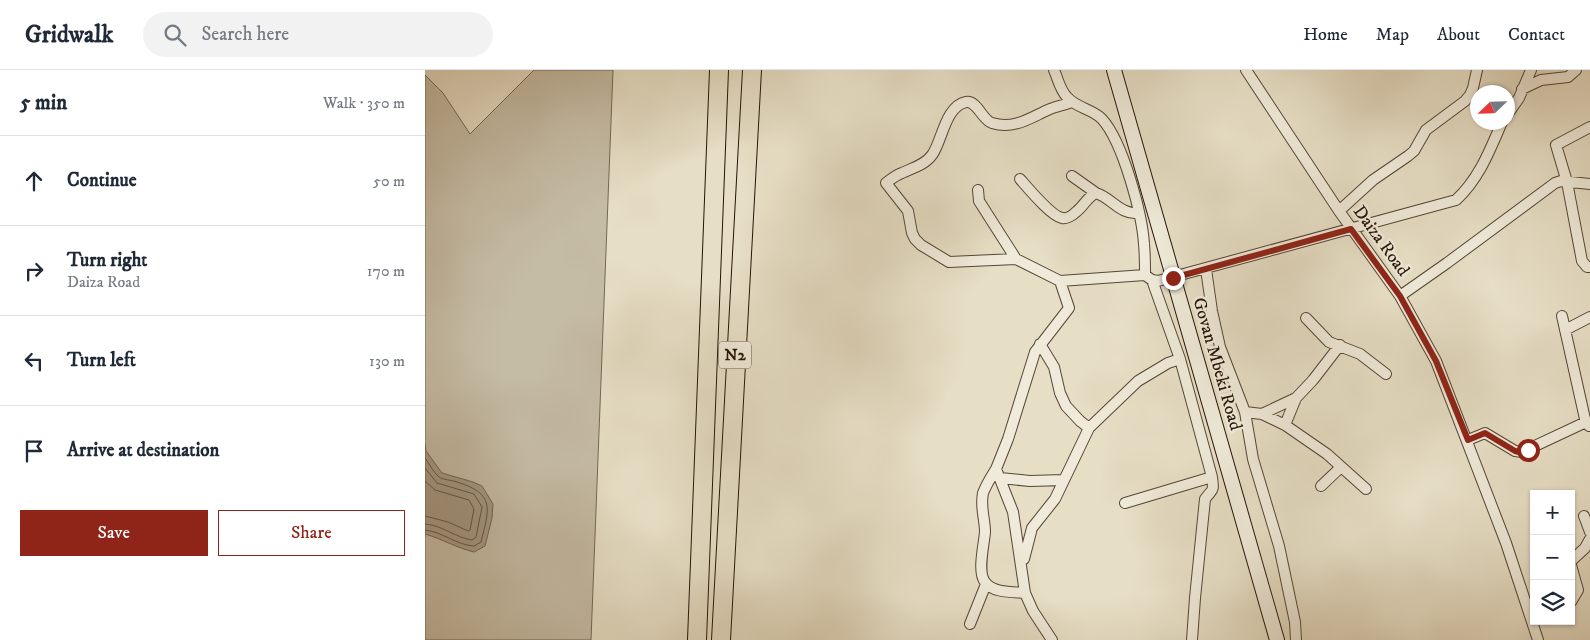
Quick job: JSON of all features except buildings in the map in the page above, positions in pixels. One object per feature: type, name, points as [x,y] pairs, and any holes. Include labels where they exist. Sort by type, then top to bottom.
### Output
[{"type":"highway","name":"N2","points":[[697,640],[719,70]]},
{"type":"highway","name":"N2","points":[[721,640],[751,70]]},
{"type":"main road","name":"Govan Mbeki Road","points":[[1114,70],[1277,640]]},
{"type":"street","points":[[1054,70],[1064,94],[1072,102],[1097,114],[1109,128],[1121,155],[1139,213],[1149,278],[1180,359],[1212,477],[1213,491],[1206,497],[1204,502],[1192,640]]},
{"type":"street","points":[[1339,211],[1373,180],[1414,151],[1426,130],[1465,102],[1473,88],[1477,70]]},
{"type":"street","points":[[1515,104],[1531,70]]},
{"type":"street","points":[[1522,89],[1541,80],[1568,77],[1576,70]]},
{"type":"street","name":"Daiza Road","points":[[1250,71],[1339,211],[1400,296],[1436,361],[1468,440],[1530,608]]},
{"type":"street","points":[[1072,102],[1049,109],[1025,122],[1000,124],[989,122],[973,104],[965,102],[957,107],[949,116],[941,132],[937,147],[929,159],[900,173],[886,183],[908,211],[915,239],[939,257],[955,262],[1016,259],[1060,281],[1149,278],[1158,281],[1351,229],[1406,212],[1456,200],[1477,175],[1499,130]]},
{"type":"street","points":[[1590,127],[1556,145],[1567,182],[1582,262],[1584,266],[1590,267]]},
{"type":"street","points":[[1072,176],[1124,211],[1139,213]]},
{"type":"street","points":[[1020,179],[1051,212],[1062,218],[1067,218],[1075,213],[1095,193]]},
{"type":"street","points":[[1400,296],[1555,183],[1590,184]]},
{"type":"street","points":[[978,190],[979,201],[1016,259]]},
{"type":"street","points":[[1206,268],[1220,347],[1245,412],[1253,459],[1279,546],[1295,622],[1296,640]]},
{"type":"street","points":[[1025,593],[995,589],[986,584],[983,579],[982,562],[985,531],[982,505],[985,487],[998,474],[1032,359],[1040,344],[1069,308],[1060,281]]},
{"type":"street","points":[[1468,440],[1485,433],[1519,452],[1588,425],[1587,405],[1562,316]]},
{"type":"street","points":[[1565,330],[1590,317]]},
{"type":"street","points":[[1306,318],[1326,339],[1359,354],[1386,374]]},
{"type":"street","points":[[1040,344],[1054,367],[1060,393],[1066,406],[1089,428]]},
{"type":"street","points":[[1285,425],[1296,398],[1313,380],[1340,345]]},
{"type":"street","points":[[1022,568],[1032,528],[1053,503],[1089,428],[1138,381],[1168,363],[1180,359]]},
{"type":"street","points":[[1262,414],[1296,398]]},
{"type":"street","points":[[1245,412],[1262,414],[1285,425],[1316,445],[1365,489]]},
{"type":"street","points":[[1321,486],[1341,467]]},
{"type":"street","points":[[998,474],[1030,481],[1064,480]]},
{"type":"street","points":[[998,474],[1013,512],[1025,593],[1033,611],[1052,640]]},
{"type":"street","points":[[1125,503],[1212,477]]},
{"type":"street","points":[[1584,516],[1590,532]]},
{"type":"street","points":[[1575,559],[1590,539]]},
{"type":"street","points":[[1575,578],[1578,590],[1575,595]]},
{"type":"street","points":[[970,624],[986,584]]},
{"type":"street","name":"Daiza Road","points":[[1535,625],[1537,640]]},
{"type":"shaded area","points":[[534,70],[613,70],[591,640],[425,640],[425,75],[443,93],[470,134]]},
{"type":"water","points":[[425,445],[426,451],[442,473],[482,486],[493,504],[492,518],[485,546],[474,552],[425,534]]},
{"type":"route","points":[[1173,278],[1351,229],[1400,296],[1436,361],[1468,440],[1485,433],[1515,451],[1528,450]]}]
